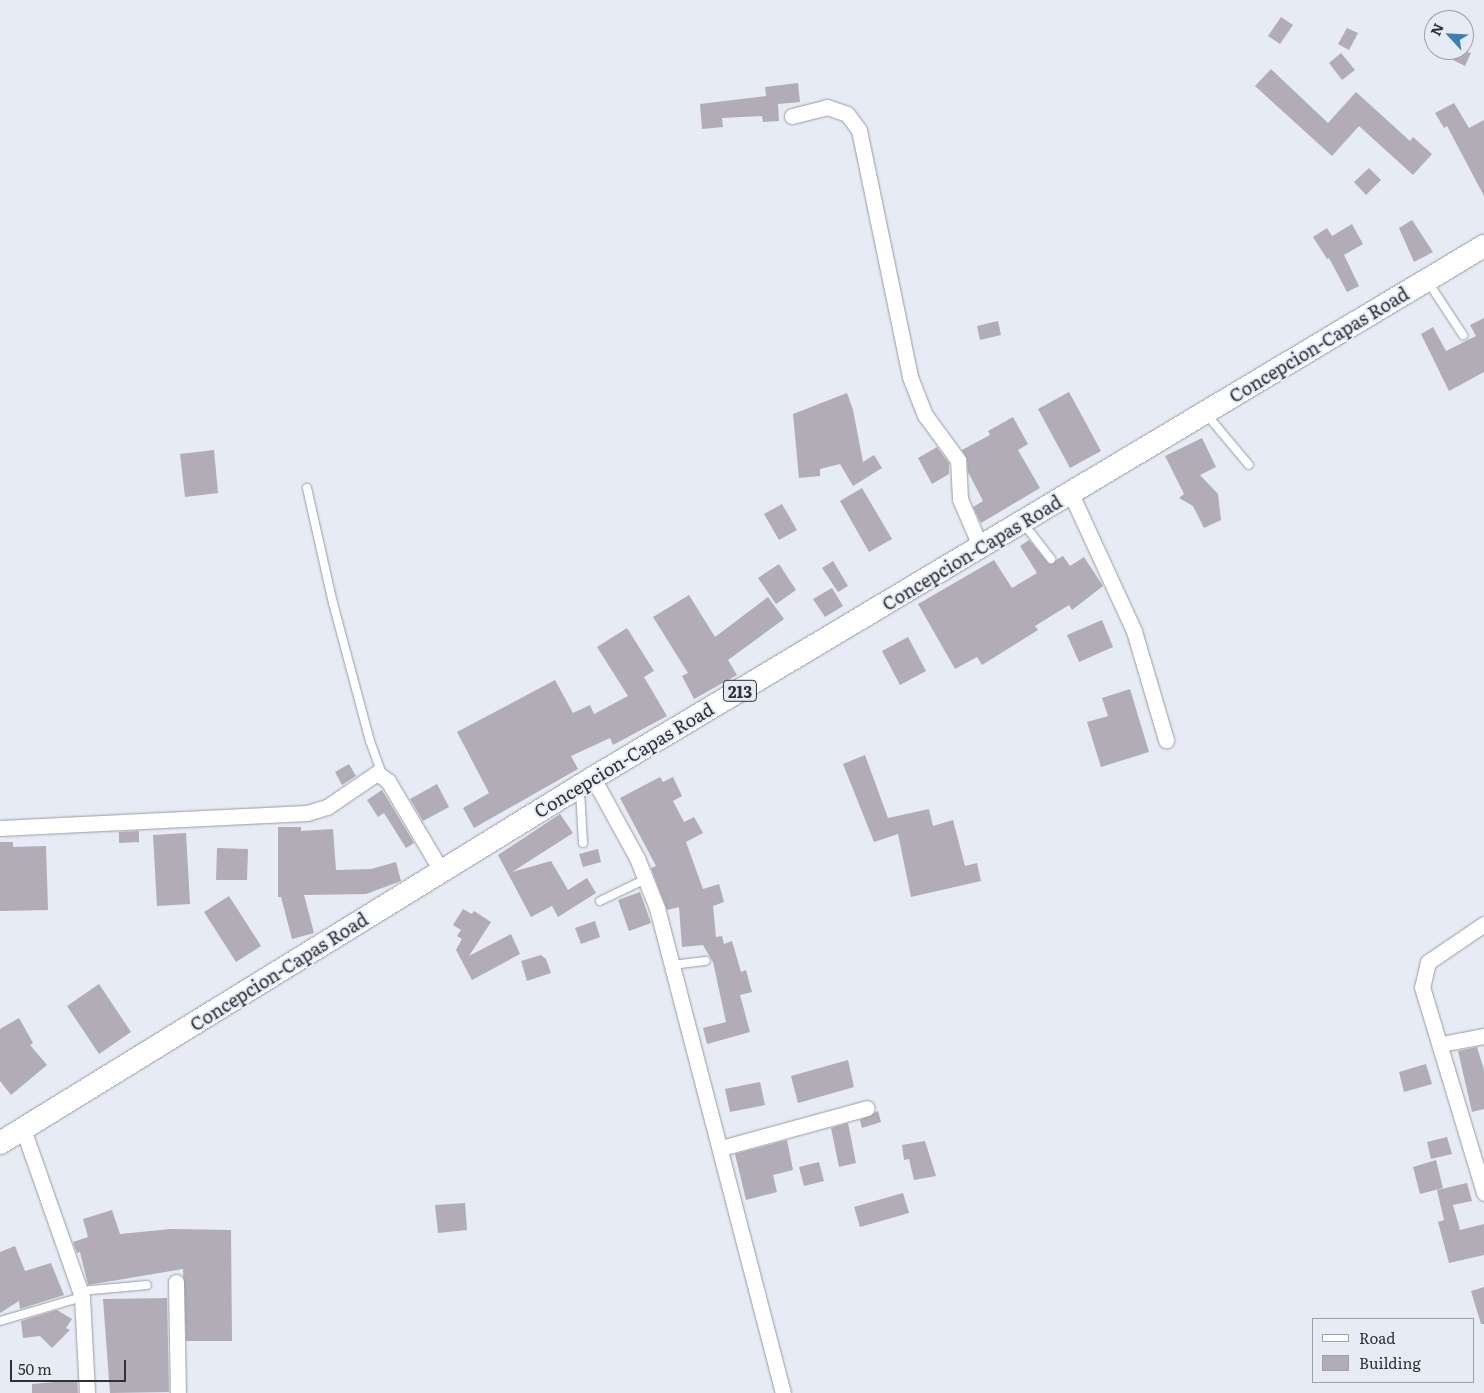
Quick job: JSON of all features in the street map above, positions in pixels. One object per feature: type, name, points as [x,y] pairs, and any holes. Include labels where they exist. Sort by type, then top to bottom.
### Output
[{"type":"main road","name":"Concepcion-Capas Road","points":[[0,1143],[586,782],[1023,523],[1484,246]]},
{"type":"street","points":[[792,116],[827,106],[847,114],[859,130],[910,377],[924,415],[958,460],[960,499],[981,548]]},
{"type":"street","points":[[1071,494],[1134,631],[1166,740]]},
{"type":"street","points":[[0,828],[307,813],[327,807],[370,775],[383,776],[442,872]]},
{"type":"street","points":[[586,782],[646,880],[672,965],[784,1393]]},
{"type":"street","points":[[1484,924],[1428,962],[1422,974],[1422,987],[1479,1156],[1484,1193]]},
{"type":"street","points":[[1441,1044],[1484,1036]]},
{"type":"street","points":[[721,1148],[867,1108]]},
{"type":"street","points":[[23,1129],[81,1294],[87,1393]]},
{"type":"street","points":[[176,1282],[178,1393]]},
{"type":"lane","points":[[1428,280],[1463,335]]},
{"type":"lane","points":[[1205,414],[1249,465]]},
{"type":"lane","points":[[306,488],[333,603],[370,741],[383,776]]},
{"type":"lane","points":[[1023,523],[1052,559]]},
{"type":"lane","points":[[583,843],[586,782]]},
{"type":"lane","points":[[600,901],[646,880]]},
{"type":"lane","points":[[672,965],[706,961]]},
{"type":"lane","points":[[0,1321],[81,1294],[147,1285]]},
{"type":"building","points":[[1281,17],[1293,25],[1280,44],[1268,36]]},
{"type":"building","points":[[1347,28],[1358,33],[1349,50],[1338,44]]},
{"type":"building","points":[[1341,53],[1355,70],[1342,80],[1329,63]]},
{"type":"building","points":[[1453,60],[1468,60],[1465,66]]},
{"type":"building","points":[[1271,69],[1328,123],[1356,92],[1410,141],[1413,137],[1432,154],[1413,175],[1359,126],[1332,156],[1255,86]]},
{"type":"building","points":[[798,83],[800,102],[778,104],[779,121],[763,122],[762,116],[722,118],[723,127],[702,129],[700,104],[766,96],[765,87]]},
{"type":"building","points":[[1454,103],[1469,128],[1484,120],[1484,196],[1447,126],[1444,128],[1435,113]]},
{"type":"building","points":[[1369,168],[1381,180],[1366,195],[1354,182]]},
{"type":"building","points":[[1412,220],[1433,252],[1414,262],[1399,228]]},
{"type":"building","points":[[1352,224],[1363,244],[1344,255],[1359,286],[1347,292],[1329,258],[1327,259],[1313,237],[1327,228],[1332,236]]},
{"type":"building","points":[[1484,318],[1484,372],[1449,391],[1421,334],[1433,327],[1446,351],[1476,336],[1470,325]]},
{"type":"building","points":[[998,321],[1001,335],[980,340],[977,326]]},
{"type":"building","points":[[1069,392],[1101,451],[1070,468],[1038,409]]},
{"type":"building","points":[[847,393],[853,410],[863,462],[874,455],[882,468],[853,486],[840,464],[820,469],[820,476],[799,478],[793,414]]},
{"type":"building","points":[[1013,417],[1028,444],[1018,450],[1040,488],[981,523],[973,507],[983,501],[968,472],[967,459],[962,450],[990,435],[988,431]]},
{"type":"building","points":[[1202,438],[1216,467],[1200,475],[1218,494],[1221,520],[1204,528],[1193,506],[1179,498],[1184,494],[1165,456]]},
{"type":"building","points":[[937,447],[949,463],[949,474],[932,484],[918,458]]},
{"type":"building","points":[[214,450],[218,493],[185,497],[180,454]]},
{"type":"building","points":[[862,488],[892,539],[869,552],[840,501]]},
{"type":"building","points":[[782,504],[797,530],[779,540],[764,514]]},
{"type":"building","points":[[1029,540],[1049,564],[1063,556],[1070,566],[1084,557],[1103,586],[1072,610],[1069,605],[1035,626],[1038,630],[982,665],[977,657],[955,669],[918,604],[994,560],[1012,588],[1037,573],[1020,546]]},
{"type":"building","points":[[833,561],[848,586],[838,592],[822,568]]},
{"type":"building","points":[[779,564],[796,590],[776,604],[758,578]]},
{"type":"building","points":[[832,588],[843,606],[825,617],[813,599]]},
{"type":"building","points":[[689,595],[715,637],[768,597],[784,619],[728,660],[737,675],[694,699],[682,676],[688,673],[653,617]]},
{"type":"building","points":[[1102,620],[1113,647],[1079,662],[1067,635]]},
{"type":"building","points":[[627,628],[654,671],[644,677],[667,716],[613,745],[610,738],[571,756],[578,769],[474,828],[463,808],[489,793],[457,732],[555,680],[573,713],[590,705],[594,714],[628,696],[597,647]]},
{"type":"building","points":[[908,637],[926,671],[900,685],[882,651]]},
{"type":"building","points":[[1130,689],[1149,752],[1101,767],[1087,722],[1108,716],[1102,698]]},
{"type":"building","points":[[865,755],[888,818],[929,809],[933,826],[953,820],[965,866],[977,863],[981,881],[911,897],[898,834],[874,842],[843,764]]},
{"type":"building","points":[[349,764],[356,776],[342,785],[335,772]]},
{"type":"building","points":[[660,777],[663,782],[673,777],[682,796],[673,801],[684,822],[694,817],[703,833],[686,842],[703,889],[719,884],[724,902],[713,906],[716,937],[722,936],[724,944],[732,941],[741,972],[746,970],[752,992],[740,995],[750,1032],[707,1044],[703,1028],[726,1022],[713,962],[703,945],[682,947],[679,907],[667,910],[651,868],[656,866],[620,798]]},
{"type":"building","points":[[437,784],[449,807],[423,821],[410,799]]},
{"type":"building","points":[[382,790],[414,843],[406,848],[384,813],[378,817],[367,800]]},
{"type":"building","points":[[560,814],[573,833],[512,872],[551,861],[568,890],[587,878],[596,893],[558,917],[552,906],[531,917],[498,855]]},
{"type":"building","points":[[278,827],[301,827],[301,831],[333,829],[336,870],[371,869],[396,862],[401,881],[366,894],[304,895],[314,933],[292,939],[281,897],[278,897]]},
{"type":"building","points":[[139,831],[139,842],[119,843],[119,832]]},
{"type":"building","points":[[186,833],[190,904],[157,906],[153,835]]},
{"type":"building","points":[[0,842],[13,842],[13,847],[46,846],[48,910],[0,911]]},
{"type":"building","points":[[217,848],[248,849],[247,880],[216,880]]},
{"type":"building","points":[[598,849],[601,862],[583,867],[579,854]]},
{"type":"building","points":[[640,892],[651,923],[629,931],[618,900]]},
{"type":"building","points":[[229,896],[261,946],[236,962],[204,912]]},
{"type":"building","points":[[463,909],[472,914],[474,911],[491,922],[469,956],[511,934],[520,954],[472,980],[456,950],[462,939],[457,936],[461,930],[453,925]]},
{"type":"building","points":[[595,921],[600,937],[581,944],[575,928]]},
{"type":"building","points":[[541,955],[546,959],[551,973],[527,981],[521,961]]},
{"type":"building","points":[[99,984],[131,1032],[99,1054],[67,1006]]},
{"type":"building","points":[[19,1018],[33,1043],[30,1045],[47,1065],[11,1095],[0,1081],[0,1029]]},
{"type":"building","points":[[1477,1047],[1484,1070],[1484,1109],[1472,1112],[1458,1051]]},
{"type":"building","points":[[848,1060],[854,1087],[798,1103],[791,1076]]},
{"type":"building","points":[[1426,1064],[1432,1084],[1404,1092],[1399,1072]]},
{"type":"building","points":[[760,1082],[765,1105],[730,1112],[725,1089]]},
{"type":"building","points":[[878,1111],[881,1122],[862,1128],[860,1120]]},
{"type":"building","points":[[848,1123],[856,1163],[839,1167],[831,1128]]},
{"type":"building","points":[[1447,1137],[1452,1154],[1431,1159],[1427,1142]]},
{"type":"building","points":[[787,1140],[793,1170],[773,1175],[777,1192],[746,1200],[735,1154]]},
{"type":"building","points":[[925,1141],[936,1176],[914,1180],[909,1159],[904,1160],[902,1145]]},
{"type":"building","points":[[1436,1160],[1443,1188],[1420,1194],[1413,1167]]},
{"type":"building","points":[[819,1162],[824,1181],[804,1186],[799,1167]]},
{"type":"building","points":[[1467,1183],[1472,1201],[1453,1205],[1460,1230],[1484,1224],[1484,1255],[1449,1263],[1438,1222],[1444,1220],[1437,1190]]},
{"type":"building","points":[[903,1193],[909,1213],[860,1227],[854,1207]]},
{"type":"building","points":[[465,1203],[467,1230],[438,1233],[435,1205]]},
{"type":"building","points":[[112,1210],[120,1234],[171,1229],[231,1230],[232,1341],[186,1341],[183,1269],[88,1285],[80,1252],[77,1253],[73,1242],[88,1237],[83,1219]]},
{"type":"building","points":[[15,1246],[25,1271],[51,1263],[64,1295],[20,1309],[19,1301],[0,1313],[0,1252]]},
{"type":"building","points":[[1484,1287],[1484,1324],[1481,1324],[1471,1291]]},
{"type":"building","points":[[167,1298],[169,1392],[110,1393],[103,1299]]},
{"type":"building","points":[[57,1310],[72,1319],[66,1328],[70,1330],[52,1348],[40,1336],[23,1338],[21,1321]]},
{"type":"building","points":[[77,1380],[78,1393],[32,1393],[32,1384]]}]
